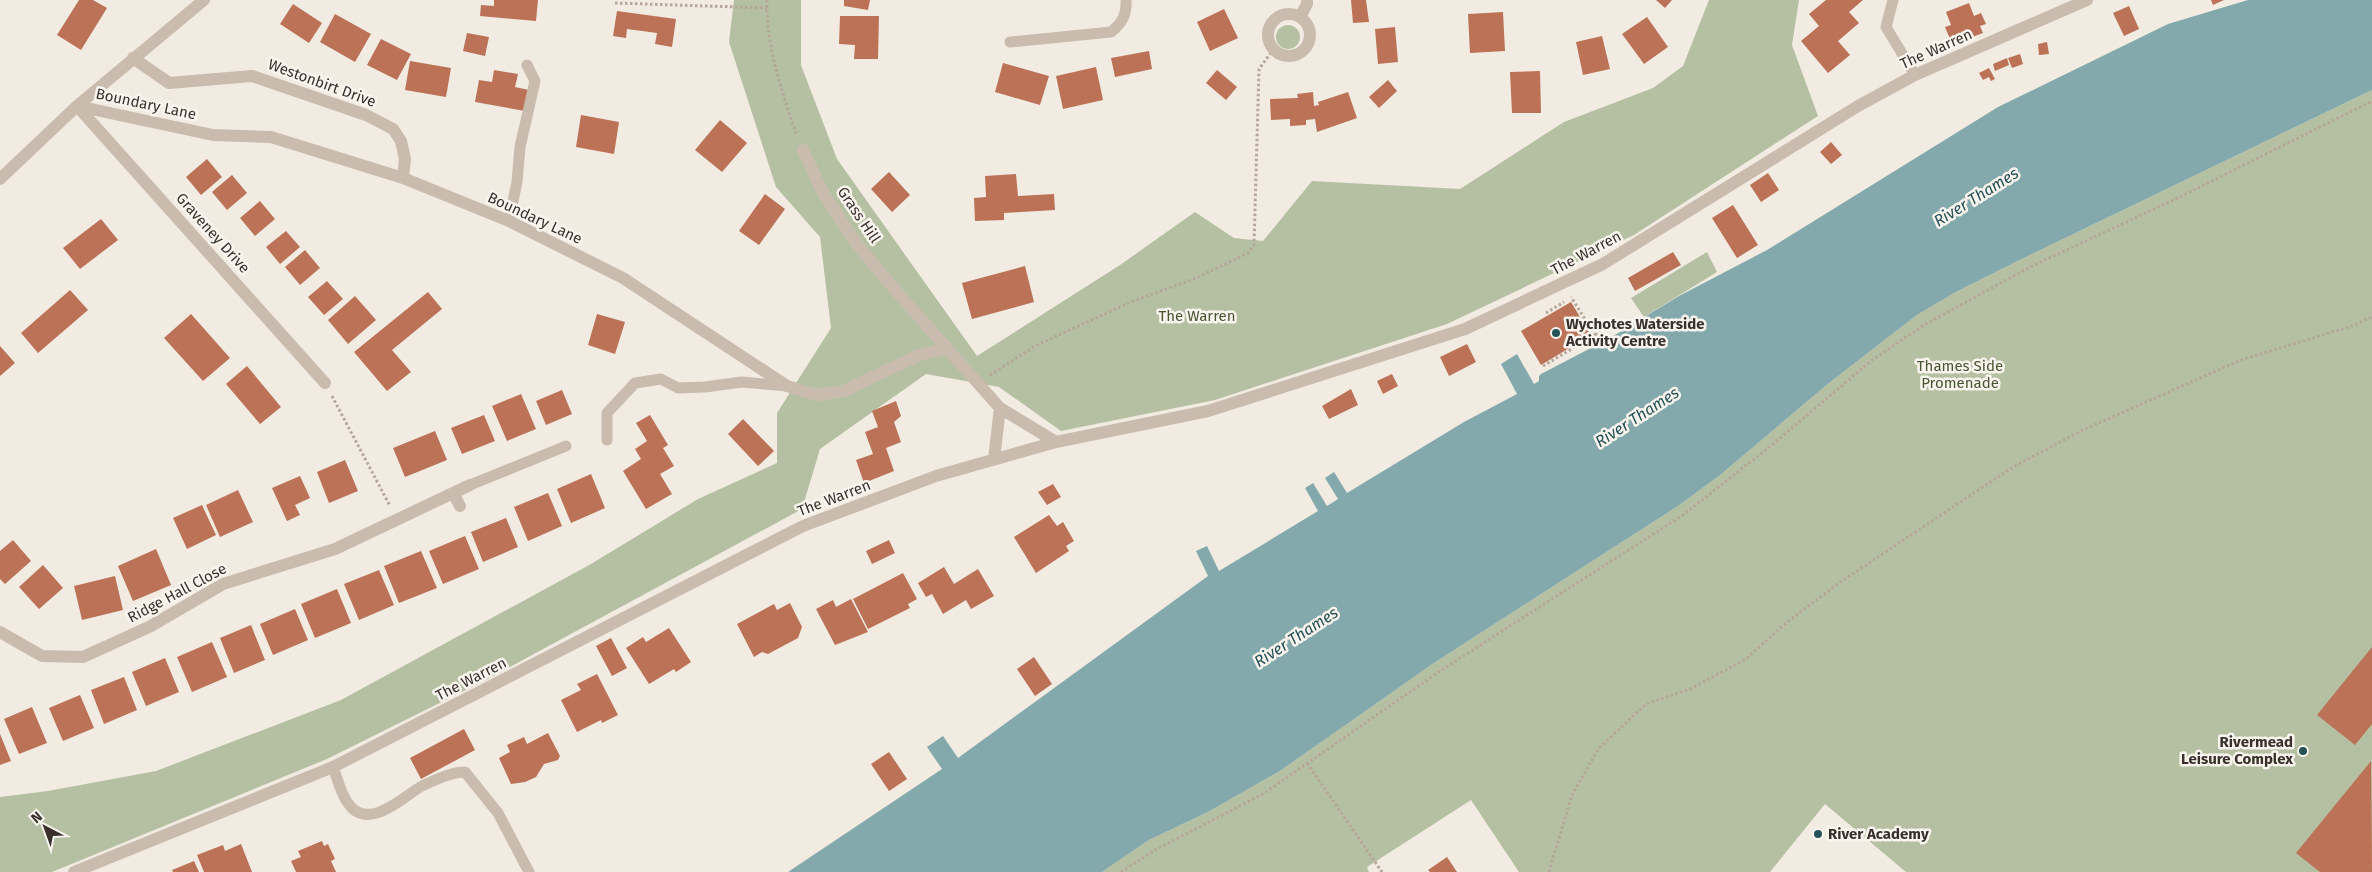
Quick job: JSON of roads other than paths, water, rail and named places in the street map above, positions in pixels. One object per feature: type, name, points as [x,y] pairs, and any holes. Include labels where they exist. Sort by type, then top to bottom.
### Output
[{"type":"street","points":[[0,179],[77,106],[204,0]]},
{"type":"street","points":[[1300,17],[1307,4],[1307,0]]},
{"type":"street","name":"The Warren","points":[[74,872],[332,768],[803,526],[936,476],[1056,442],[1208,410],[1465,329],[1603,264],[1858,106],[1915,75],[2087,0]]},
{"type":"street","points":[[1287,14],[1300,17],[1306,22],[1310,35],[1305,48],[1293,56],[1286,56],[1274,50],[1268,37],[1270,24],[1281,15],[1287,14]]},
{"type":"street","name":"Westonbirt Drive","points":[[133,58],[169,83],[252,76],[366,115],[393,129],[401,142],[405,158],[403,178]]},
{"type":"street","name":"Boundary Lane","points":[[77,106],[214,135],[270,137],[403,178],[509,221],[624,278],[787,386],[817,395],[844,391],[919,355],[947,348]]},
{"type":"street","name":"Graveney Drive","points":[[77,106],[325,383]]},
{"type":"street","name":"Grass Hill","points":[[802,150],[823,193],[856,243],[947,348],[1000,408],[1056,442]]},
{"type":"street","points":[[994,460],[1000,408]]},
{"type":"street","name":"Ridge Hall Close","points":[[0,632],[42,656],[83,657],[152,626],[223,584],[335,549],[470,485]]},
{"type":"street","points":[[453,493],[460,506]]},
{"type":"lane","points":[[1010,42],[1111,32],[1121,24],[1126,14],[1126,0]]},
{"type":"lane","points":[[1893,0],[1886,26],[1915,75]]},
{"type":"lane","points":[[509,221],[517,182],[520,147],[534,81],[527,65]]},
{"type":"lane","points":[[606,440],[608,413],[635,383],[662,379],[678,388],[705,387],[742,382],[787,386]]},
{"type":"lane","name":"Ridge Hall Close","points":[[470,485],[566,446]]},
{"type":"lane","points":[[332,768],[347,802],[354,810],[368,813],[394,806],[420,787],[456,772],[465,772],[498,813],[529,872]]},
{"type":"water","name":"River Thames","points":[[2248,0],[2372,0],[2372,90],[2026,257],[1956,292],[1917,315],[1829,383],[1719,476],[1678,506],[1434,663],[1280,771],[1208,812],[1149,840],[1102,872],[788,872],[942,769],[927,747],[943,736],[958,758],[1208,576],[1196,551],[1207,546],[1219,571],[1318,511],[1305,488],[1313,483],[1327,506],[1338,499],[1325,478],[1334,472],[1347,493],[1464,422],[1517,394],[1501,364],[1517,354],[1534,384],[1539,381],[1541,374],[1610,338],[1679,296],[1767,250],[1998,107],[2168,24]]},
{"type":"place","name":"Wychotes Waterside Activity Centre","points":[[1556,333]]},
{"type":"place","name":"Rivermead Leisure Complex","points":[[2303,751]]},
{"type":"place","name":"River Academy","points":[[1818,834]]},
{"type":"park label","name":"Thames Side Promenade","points":[[1960,374]]}]
